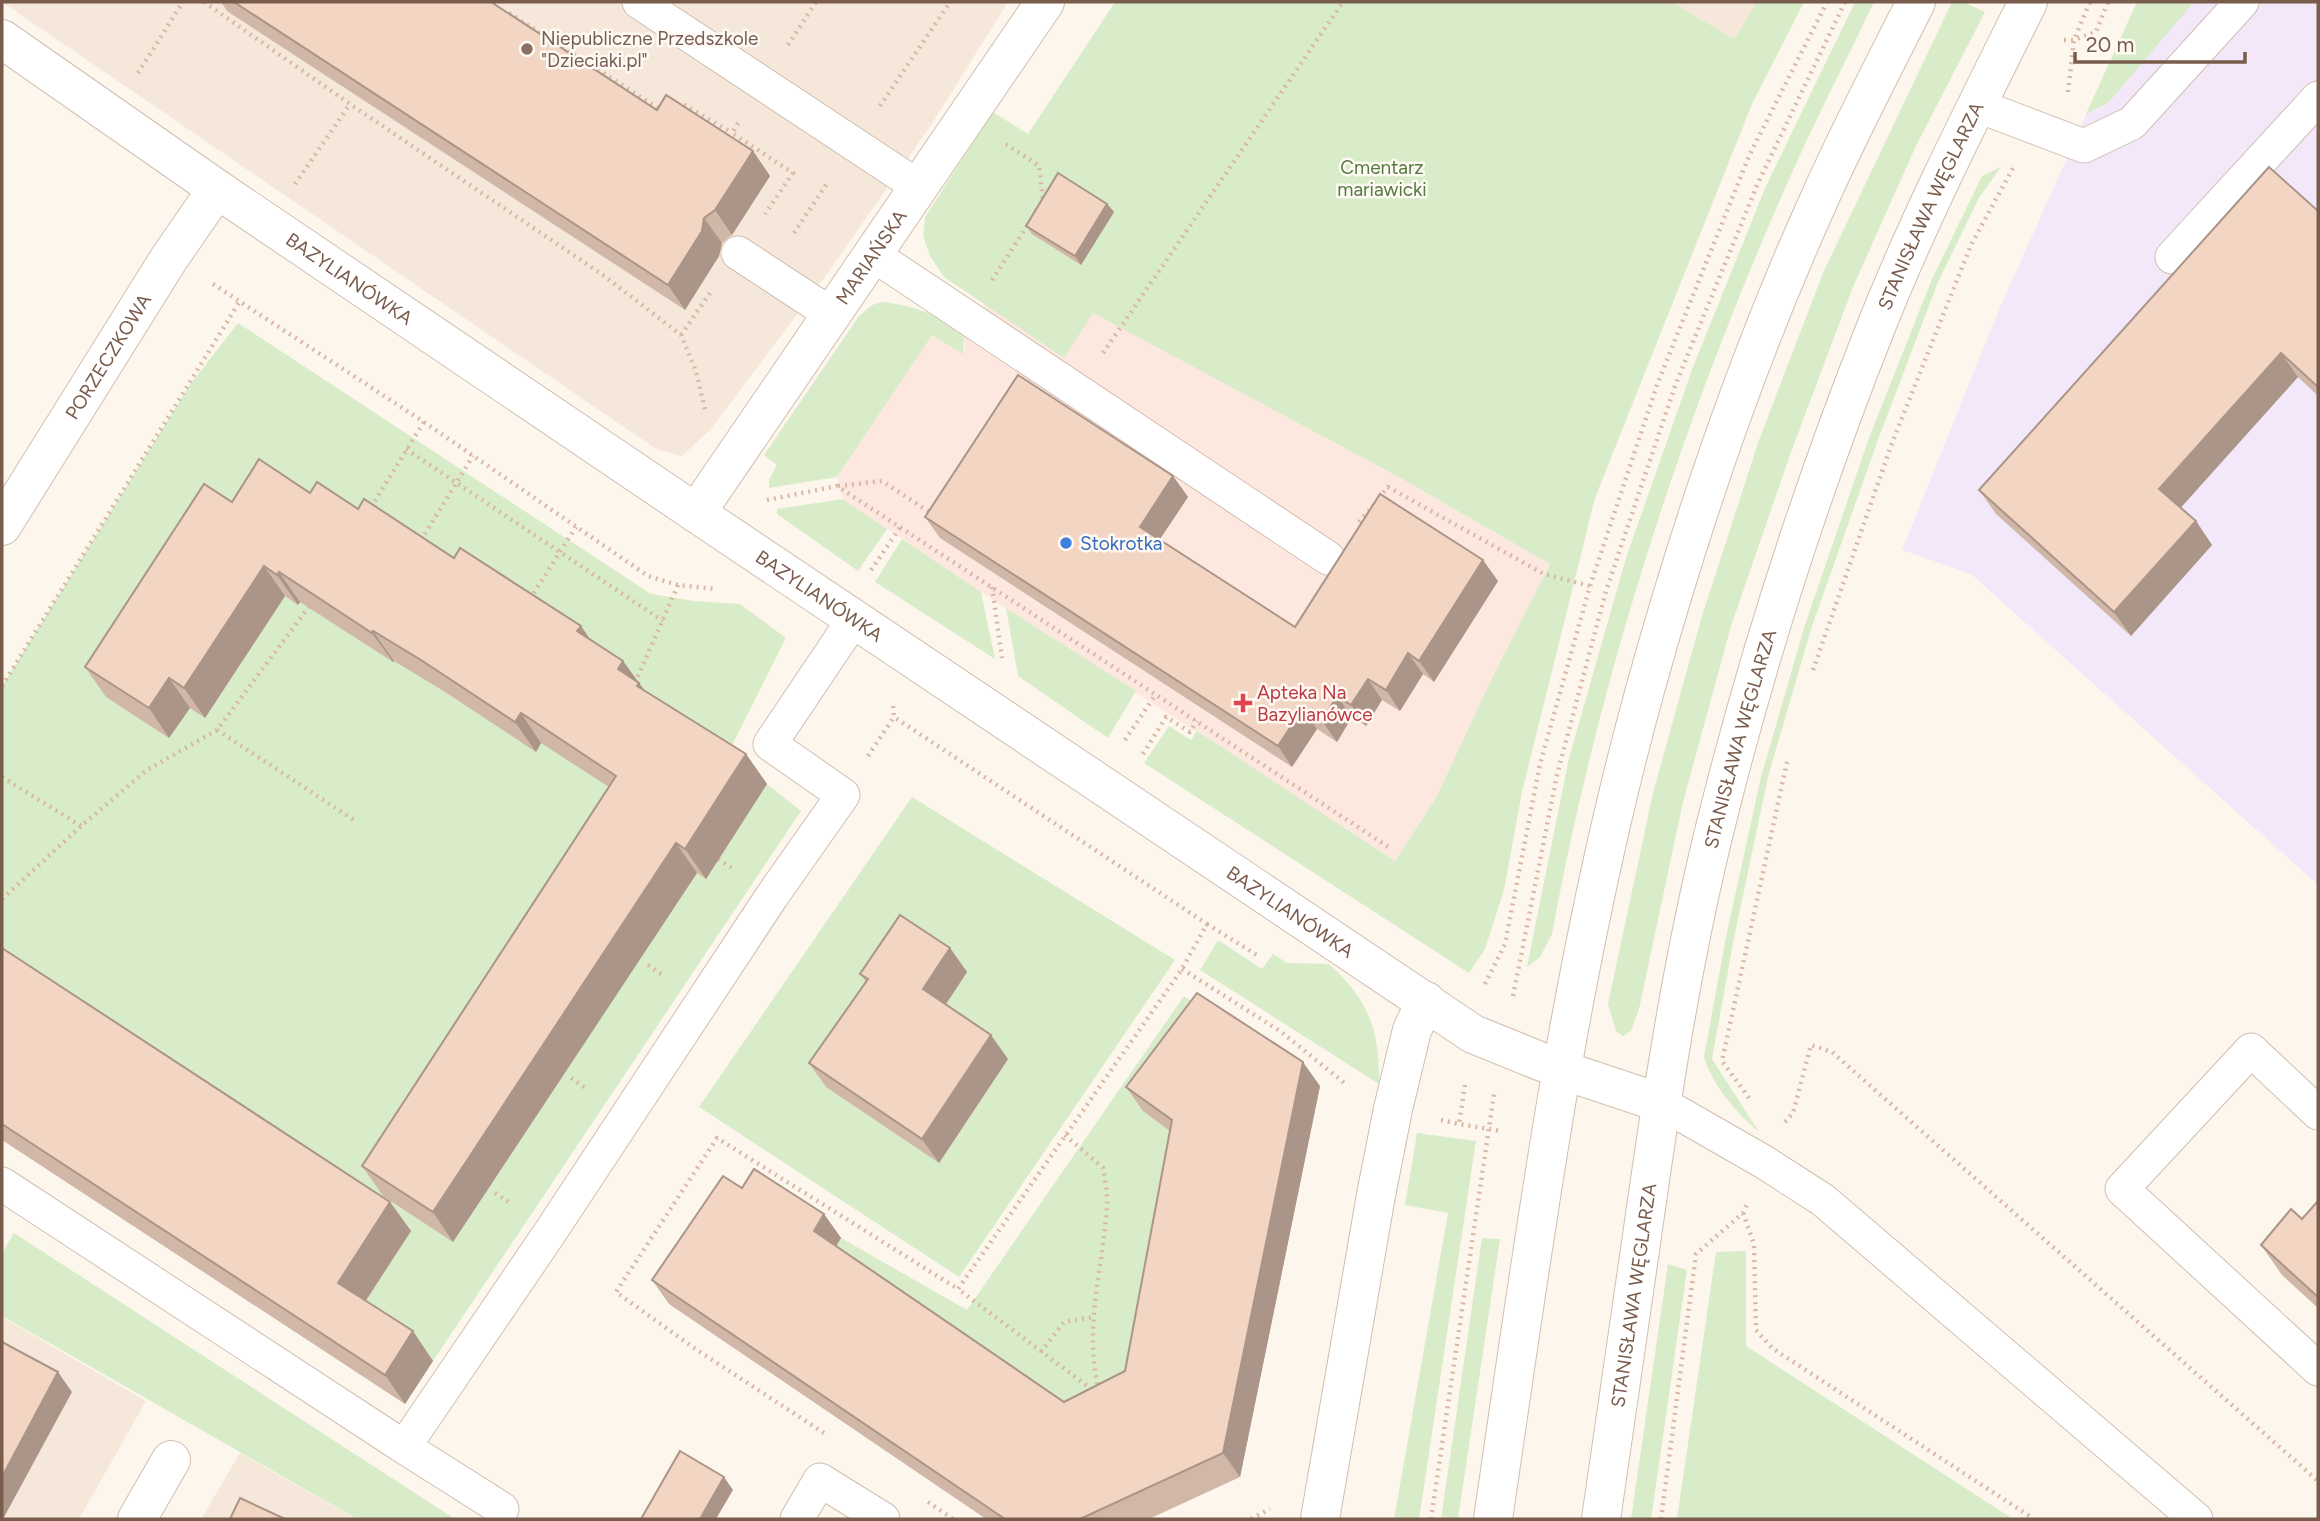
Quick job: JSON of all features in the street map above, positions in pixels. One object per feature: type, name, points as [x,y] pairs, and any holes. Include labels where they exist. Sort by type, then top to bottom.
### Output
[{"type":"street","name":"MARIAŃSKA","points":[[696,513],[1045,2]]},
{"type":"street","points":[[1493,1519],[1535,1227],[1584,947],[1645,691],[1714,467],[1757,353],[1818,202],[1916,2]]},
{"type":"street","name":"STANISŁAWA WĘGLARZA","points":[[1601,1519],[1661,1102],[1697,910],[1716,824],[1777,601],[1819,476],[1877,325],[1976,105],[2028,2]]},
{"type":"street","name":"BAZYLIANÓWKA","points":[[2,39],[217,189],[1473,1034],[1562,1070],[1661,1102]]},
{"type":"street","name":"PORZECZKOWA","points":[[2,526],[170,257],[217,189]]},
{"type":"street","points":[[1320,1519],[1391,1121],[1412,1030],[1426,1001]]},
{"type":"street","points":[[137,1519],[171,1461]]},
{"type":"lane","points":[[639,2],[919,187]]},
{"type":"lane","points":[[1976,105],[2084,146],[2132,123],[2242,2]]},
{"type":"lane","points":[[2172,257],[2318,98]]},
{"type":"lane","points":[[738,253],[831,314]]},
{"type":"lane","points":[[872,254],[1328,558]]},
{"type":"lane","points":[[404,1447],[772,896],[843,795],[770,744],[832,655],[854,618]]},
{"type":"lane","points":[[2318,1113],[2251,1050],[2122,1189],[2318,1369]]},
{"type":"lane","points":[[1661,1102],[1770,1147],[1823,1200],[2196,1519]]},
{"type":"lane","points":[[2,1184],[502,1509]]},
{"type":"lane","points":[[797,1519],[820,1480],[883,1519]]},
{"type":"path","points":[[134,79],[183,2]]},
{"type":"path","points":[[204,2],[603,275],[681,335],[696,371],[710,430],[760,470],[759,501],[837,486],[882,481],[937,517]]},
{"type":"path","points":[[732,133],[816,2]]},
{"type":"path","points":[[1077,391],[1343,2]]},
{"type":"path","points":[[1511,1133],[1459,1124],[1473,1034],[1487,979],[1505,944],[1540,764],[1590,586],[1657,385],[1749,156],[1827,2]]},
{"type":"path","points":[[1810,681],[1892,443],[1971,245],[2014,166],[2051,133],[2068,92],[2074,40],[2090,2]]},
{"type":"path","points":[[502,9],[662,111]]},
{"type":"path","points":[[294,187],[350,104]]},
{"type":"path","points":[[678,111],[684,104],[793,173],[681,335]]},
{"type":"path","points":[[967,119],[1039,166],[1043,201],[968,318]]},
{"type":"path","points":[[203,278],[424,422],[648,576],[678,584],[729,590]]},
{"type":"path","points":[[2,686],[240,301]]},
{"type":"path","points":[[366,515],[424,422]]},
{"type":"path","points":[[406,449],[663,621]]},
{"type":"path","points":[[415,550],[473,456]]},
{"type":"path","points":[[837,486],[1390,848]]},
{"type":"path","points":[[1328,558],[1388,487],[1544,574],[1590,586]]},
{"type":"path","points":[[868,575],[901,526]]},
{"type":"path","points":[[527,604],[576,527]]},
{"type":"path","points":[[634,684],[678,584]]},
{"type":"path","points":[[991,587],[1003,667]]},
{"type":"path","points":[[2,899],[147,770],[217,730],[315,598]]},
{"type":"path","points":[[832,655],[892,695],[894,717],[1260,957]]},
{"type":"path","points":[[1123,743],[1156,694]]},
{"type":"path","points":[[1141,756],[1166,718],[1189,732],[1197,721]]},
{"type":"path","points":[[217,730],[357,822]]},
{"type":"path","points":[[1770,1147],[1722,1061],[1787,760]]},
{"type":"path","points":[[2,777],[81,826]]},
{"type":"path","points":[[958,1289],[1182,969],[1207,924]]},
{"type":"path","points":[[1182,969],[1280,1031],[1353,1090]]},
{"type":"path","points":[[1477,980],[1487,979]]},
{"type":"path","points":[[1661,1519],[1696,1254],[1743,1213],[1770,1147],[1793,1113],[1811,1045],[1832,1052],[2318,1481]]},
{"type":"path","points":[[1431,1519],[1488,1129]]},
{"type":"path","points":[[725,1367],[616,1292],[717,1138],[958,1289],[1100,1396],[1093,1368],[1093,1317],[1107,1204],[1103,1168],[1065,1135]]},
{"type":"path","points":[[1743,1213],[1754,1244],[1756,1330],[1772,1348],[2034,1519]]},
{"type":"path","points":[[1041,1352],[1065,1322],[1093,1317]]},
{"type":"path","points":[[1251,1519],[1275,1507]]},
{"type":"shaded area","points":[[2,2],[1008,2],[931,125],[827,274],[710,430],[682,456],[656,449]]},
{"type":"shaded area","points":[[1672,2],[1757,2],[1734,39]]},
{"type":"shaded area","points":[[2137,2],[2318,2],[2318,885],[1971,574],[1902,550],[2001,305]]},
{"type":"shaded area","points":[[986,304],[1064,357],[1092,312],[1397,476],[1550,564],[1491,680],[1436,798],[1395,861],[843,499],[837,477],[932,334],[965,350],[964,336]]},
{"type":"shaded area","points":[[2,1317],[146,1401],[79,1519],[2,1519]]},
{"type":"shaded area","points":[[240,1453],[356,1519],[201,1519]]},
{"type":"green space","name":"Cmentarz mariawicki","points":[[1115,2],[1672,2],[1734,39],[1757,2],[1804,2],[1752,104],[1595,498],[1522,792],[1504,890],[1485,949],[1469,973],[1144,763],[1169,726],[1191,740],[1197,731],[1395,861],[1436,798],[1491,680],[1550,564],[1397,476],[1093,313],[1064,358],[944,277],[930,256],[923,236],[925,217],[993,112],[1028,134]]},
{"type":"green space","points":[[1855,2],[1874,2],[1816,121],[1745,282],[1677,464],[1646,557],[1593,745],[1552,934],[1540,957],[1527,967],[1569,758],[1626,558],[1693,367],[1766,186]]},
{"type":"green space","points":[[1952,2],[1963,2],[1985,12],[1915,148],[1853,287],[1791,452],[1731,626],[1683,802],[1639,1009],[1631,1031],[1623,1036],[1616,1031],[1608,1004],[1653,793],[1702,616],[1759,440],[1823,273]]},
{"type":"green space","points":[[2137,2],[2194,2],[2109,102],[2086,114]]},
{"type":"green space","points":[[2001,167],[1979,198],[1938,282],[1812,626],[1768,777],[1712,1059],[1759,1132],[1726,1098],[1713,1079],[1704,1057],[1726,937],[1761,777],[1804,628],[1869,438],[1932,279],[1982,176]]},
{"type":"green space","points":[[882,302],[914,308],[948,323],[964,336],[963,354],[932,335],[837,477],[769,488],[769,480],[777,465],[764,455],[859,316],[872,305]]},
{"type":"green space","points":[[238,323],[651,594],[694,601],[740,604],[786,638],[707,795],[744,820],[767,784],[801,811],[433,1361],[2,1090],[2,686],[189,386]]},
{"type":"green space","points":[[843,499],[887,529],[858,571],[777,514],[777,509]]},
{"type":"green space","points":[[902,539],[981,592],[995,659],[875,582]]},
{"type":"green space","points":[[1006,608],[1136,691],[1108,738],[1018,676]]},
{"type":"green space","points":[[912,797],[1175,960],[959,1277],[699,1107]]},
{"type":"green space","points":[[1218,940],[1262,969],[1273,954],[1287,963],[1329,964],[1354,990],[1369,1018],[1377,1048],[1379,1084],[1200,970]]},
{"type":"green space","points":[[1184,996],[1213,1017],[1142,1395],[1081,1426],[830,1255],[841,1238],[967,1310]]},
{"type":"green space","points":[[1417,1133],[1476,1141],[1419,1519],[1394,1519],[1448,1213],[1405,1205]]},
{"type":"green space","points":[[14,1233],[455,1519],[357,1519],[2,1316],[2,1253]]},
{"type":"green space","points":[[1482,1238],[1500,1239],[1458,1519],[1441,1519]]},
{"type":"green space","points":[[1746,1251],[1746,1346],[2013,1519],[1677,1519],[1716,1252]]},
{"type":"green space","points":[[1668,1264],[1687,1270],[1651,1519],[1631,1519]]},
{"type":"building","points":[[234,2],[491,2],[657,110],[666,95],[753,151],[715,210],[704,218],[702,231],[668,285]]},
{"type":"building","points":[[2269,167],[2318,211],[2318,387],[2281,353],[2159,489],[2196,521],[2114,612],[1979,490]]},
{"type":"building","points":[[1058,173],[1107,204],[1075,256],[1026,226]]},
{"type":"building","points":[[1018,375],[1173,476],[1140,527],[1295,627],[1380,494],[1483,560],[1419,661],[1408,653],[1386,690],[1368,679],[1351,705],[1337,696],[1322,721],[1303,708],[1278,746],[925,517]]},
{"type":"building","points":[[259,459],[310,493],[317,482],[358,509],[364,499],[454,558],[460,548],[581,626],[577,631],[623,661],[618,669],[639,683],[637,686],[746,754],[685,849],[676,843],[433,1212],[362,1166],[616,776],[521,713],[515,722],[421,660],[373,631],[372,633],[279,572],[277,575],[264,566],[184,688],[169,678],[149,708],[85,667],[204,484],[232,502]]},
{"type":"building","points":[[900,915],[950,948],[923,989],[991,1035],[922,1139],[809,1063],[868,979],[860,974]]},
{"type":"building","points":[[2,948],[390,1202],[338,1283],[413,1331],[385,1375],[2,1124]]},
{"type":"building","points":[[1197,993],[1303,1062],[1223,1453],[1080,1519],[1005,1519],[652,1280],[723,1176],[742,1188],[754,1169],[824,1214],[814,1231],[1064,1402],[1125,1371],[1172,1120],[1126,1087]]},
{"type":"building","points":[[2318,1201],[2318,1297],[2261,1245],[2291,1209],[2302,1219]]},
{"type":"building","points":[[2,1342],[58,1372],[2,1477]]},
{"type":"building","points":[[680,1451],[724,1477],[700,1519],[641,1519]]},
{"type":"building","points":[[240,1498],[285,1519],[230,1519]]},
{"type":"place","name":"Niepubliczne Przedszkole \"Dzieciaki.pl\"","points":[[527,49]]},
{"type":"place","name":"Stokrotka","points":[[1066,543]]},
{"type":"place","name":"Apteka Na Bazylianówce","points":[[1243,703]]}]
